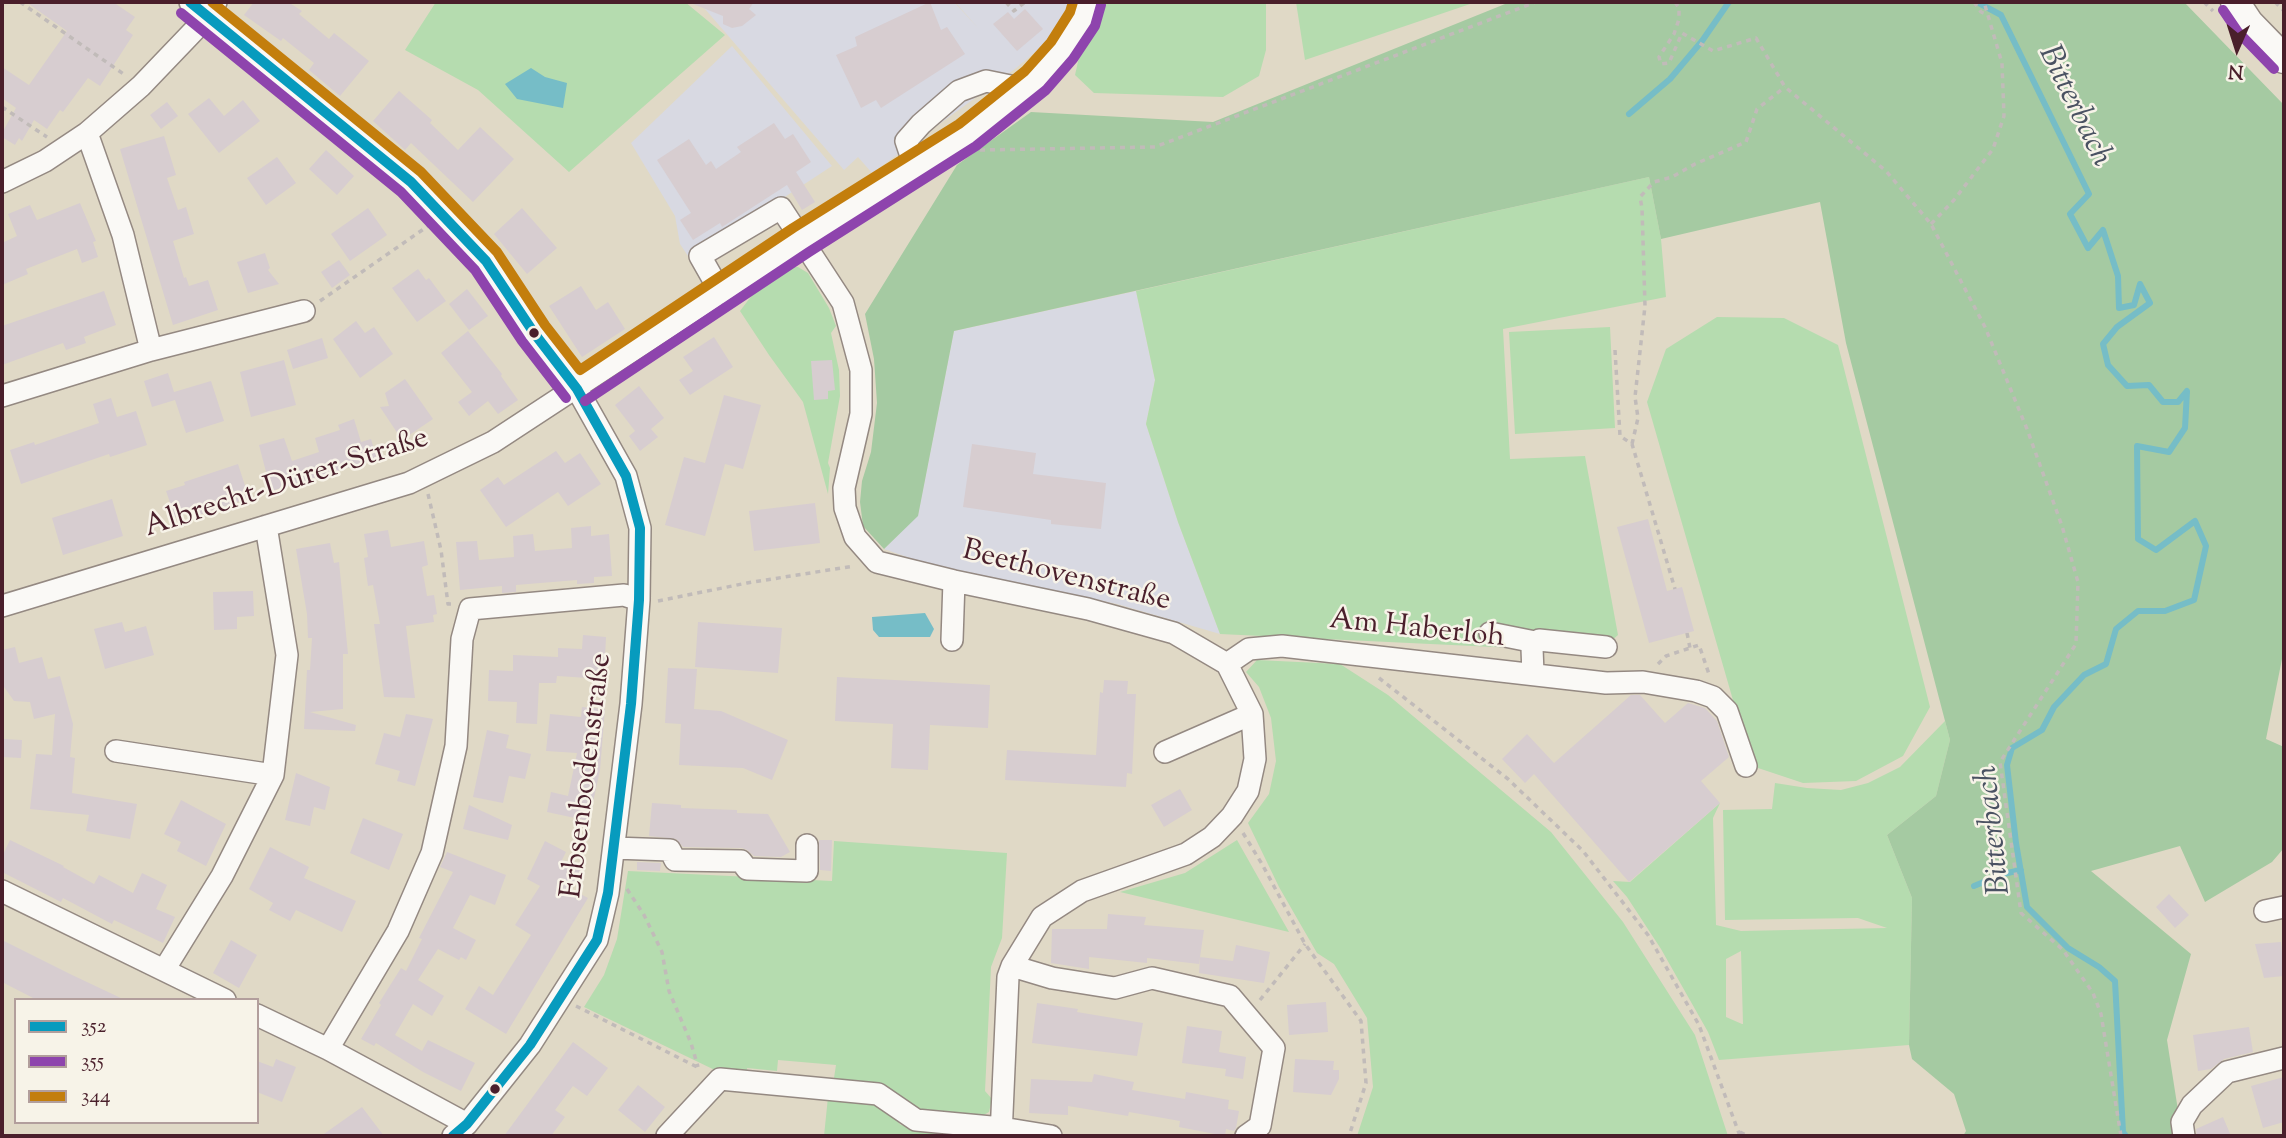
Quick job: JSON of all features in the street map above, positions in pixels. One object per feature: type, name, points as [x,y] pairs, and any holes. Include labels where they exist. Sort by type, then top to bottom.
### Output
[{"type":"main road","points":[[2236,2],[2261,14],[2284,37]]},
{"type":"main road","points":[[2236,2],[2249,23],[2284,59]]},
{"type":"street","name":"Erbsenbodenstraße","points":[[190,2],[212,9],[411,182],[486,261],[534,333],[577,388],[626,476],[640,528],[639,600],[631,704],[610,877],[597,940],[530,1045],[460,1130]]},
{"type":"street","name":"Albrecht-Dürer-Straße","points":[[2,606],[410,483],[493,442],[801,240],[967,135],[1035,81],[1062,50],[1083,18],[1087,2]]},
{"type":"street","points":[[2,183],[45,161],[87,133],[141,86],[212,9]]},
{"type":"street","points":[[915,168],[906,141],[959,91],[986,81],[1025,89]]},
{"type":"street","points":[[87,133],[123,235],[151,350]]},
{"type":"street","points":[[721,293],[700,256],[781,208],[843,303],[861,370],[861,414],[844,488],[845,508],[856,537],[877,562]]},
{"type":"street","points":[[2,396],[151,350],[304,311]]},
{"type":"street","points":[[164,970],[222,876],[273,775],[287,655],[266,526]]},
{"type":"street","name":"Beethovenstraße","points":[[877,562],[954,581],[1088,608],[1174,633],[1227,664]]},
{"type":"street","points":[[952,640],[954,581]]},
{"type":"street","points":[[328,1049],[398,931],[432,853],[456,746],[462,639],[470,610],[624,595],[639,600]]},
{"type":"street","points":[[1490,634],[1535,642],[1543,639],[1606,647]]},
{"type":"street","points":[[1533,674],[1532,648],[1535,642]]},
{"type":"street","name":"Am Haberloh","points":[[1227,664],[1249,649],[1282,646],[1606,683],[1643,682],[1696,691],[1719,703]]},
{"type":"street","points":[[1002,1132],[1008,977],[1042,917],[1082,891],[1186,854],[1212,836],[1232,816],[1248,791],[1255,760],[1252,714],[1227,664]]},
{"type":"street","points":[[1719,703],[1727,711],[1746,766]]},
{"type":"street","points":[[1166,752],[1252,714]]},
{"type":"street","points":[[116,751],[273,775]]},
{"type":"street","points":[[614,848],[670,850],[675,860],[741,861],[747,869],[807,872],[807,845]]},
{"type":"street","points":[[2,891],[221,998]]},
{"type":"street","points":[[1012,966],[1052,978],[1115,988],[1152,978],[1230,996],[1274,1048],[1260,1126],[1246,1136]]},
{"type":"street","points":[[259,1016],[328,1049],[460,1130]]},
{"type":"street","points":[[2184,1136],[2182,1122],[2192,1105],[2227,1072],[2284,1058]]},
{"type":"street","points":[[667,1136],[720,1079],[878,1094],[916,1120],[1051,1136]]},
{"type":"path","points":[[20,2],[141,86]]},
{"type":"path","points":[[1006,2],[1014,11],[1025,2]]},
{"type":"path","points":[[968,150],[1155,147],[1536,2]]},
{"type":"path","points":[[1675,2],[1679,8],[1679,19],[1674,34],[1659,57],[1661,64],[1669,63],[1682,33],[1713,51],[1756,38],[1784,87],[1886,171],[1931,224],[1985,327],[2027,429],[2058,514],[2078,582],[2076,645],[2000,762],[2021,913],[2063,950],[2093,993],[2101,1013],[2121,1136]]},
{"type":"path","points":[[1974,2],[1981,12],[1986,14]]},
{"type":"path","points":[[1931,224],[1954,200],[1993,149],[2004,116],[2002,63],[1984,2]]},
{"type":"path","points":[[2275,2],[2284,11]]},
{"type":"path","points":[[1675,589],[1632,444],[1638,418],[1635,397],[1645,306],[1640,197],[1654,182],[1672,177],[1746,142],[1757,109],[1784,87]]},
{"type":"path","points":[[2,107],[65,148]]},
{"type":"path","points":[[304,311],[442,217]]},
{"type":"path","points":[[1615,350],[1620,436],[1632,444]]},
{"type":"path","points":[[419,478],[429,496],[442,550],[447,604],[470,610]]},
{"type":"path","points":[[639,600],[653,602],[747,583],[877,562]]},
{"type":"path","points":[[1687,633],[1690,648]]},
{"type":"path","points":[[1643,682],[1666,656],[1699,645],[1719,703]]},
{"type":"path","points":[[1350,655],[1508,779],[1583,851],[1647,935],[1699,1024],[1740,1134],[1748,1136]]},
{"type":"path","points":[[1232,816],[1262,864],[1305,944],[1361,1021],[1366,1083],[1349,1136]]},
{"type":"path","points":[[610,877],[630,892],[662,952],[669,991],[698,1067]]},
{"type":"path","points":[[1245,1014],[1257,1004],[1305,944]]},
{"type":"path","points":[[561,999],[720,1079]]},
{"type":"shaded area","points":[[699,2],[954,2],[979,29],[955,2],[1071,2],[1054,36],[1015,69],[872,173],[858,157],[844,170]]},
{"type":"shaded area","points":[[732,46],[832,166],[690,259],[680,244],[675,216],[631,143]]},
{"type":"shaded area","points":[[1136,291],[1155,380],[1146,424],[1178,522],[1220,634],[1117,604],[927,564],[884,549],[918,515],[954,331]]},
{"type":"green space","points":[[436,2],[685,2],[725,35],[569,172],[478,90],[405,50]]},
{"type":"green space","points":[[1103,2],[1266,2],[1266,50],[1259,76],[1223,97],[1094,93],[1075,75],[1080,53],[1101,12]]},
{"type":"green space","points":[[1296,2],[1476,2],[1305,60]]},
{"type":"green space","points":[[1510,2],[2184,2],[2284,105],[2284,649],[2266,739],[2284,747],[2284,848],[2272,862],[2205,902],[2180,846],[2091,871],[2191,954],[2167,1040],[2182,1136],[1963,1136],[1966,1131],[1954,1094],[1912,1059],[1909,1045],[1912,898],[1887,835],[1936,796],[1950,740],[1846,343],[1820,202],[1661,239],[1649,177],[954,331],[918,516],[884,549],[863,526],[860,502],[862,481],[871,452],[877,403],[874,359],[865,314],[957,165],[1031,112],[1213,122]]},
{"type":"green space","points":[[1649,177],[1661,239],[1666,297],[1503,329],[1510,459],[1585,456],[1618,635],[1599,652],[1220,634],[1178,522],[1146,424],[1155,380],[1136,291]]},
{"type":"green space","points":[[784,266],[798,267],[808,273],[829,308],[836,326],[831,333],[839,370],[840,396],[828,463],[828,494],[803,402],[740,311],[759,286],[764,273]]},
{"type":"green space","points":[[1717,317],[1784,318],[1838,345],[1930,707],[1903,756],[1856,781],[1803,783],[1752,766],[1647,402],[1666,349]]},
{"type":"green space","points":[[1610,327],[1615,428],[1515,434],[1509,332]]},
{"type":"green space","points":[[1257,660],[1340,664],[1388,695],[1551,832],[1623,922],[1695,1035],[1728,1136],[1357,1136],[1373,1087],[1367,1018],[1334,964],[1317,953],[1279,887],[1248,823],[1269,794],[1276,761],[1271,718],[1259,687],[1246,672]]},
{"type":"green space","points":[[1945,721],[1950,740],[1936,796],[1887,835],[1912,898],[1909,1045],[1719,1060],[1708,1032],[1661,949],[1627,897],[1613,881],[1630,882],[1720,803],[1713,818],[1716,925],[1741,931],[1887,928],[1858,918],[1725,920],[1723,810],[1772,809],[1775,783],[1841,790],[1868,783],[1900,767]],"holes":[[[1741,951],[1743,1024],[1726,1017],[1726,959]]]},
{"type":"green space","points":[[1237,840],[1289,932],[1120,892],[1185,873]]},
{"type":"green space","points":[[834,841],[1007,853],[1002,938],[991,967],[985,1091],[992,1099],[989,1112],[980,1117],[919,1113],[892,1090],[834,1078],[836,1065],[778,1060],[777,1071],[747,1068],[748,1075],[721,1073],[584,1007],[604,975],[617,939],[628,871],[832,881]]},
{"type":"green space","points":[[828,1097],[877,1101],[901,1125],[982,1136],[824,1136]]},
{"type":"water","points":[[531,68],[545,77],[567,83],[563,108],[517,99],[505,84]]},
{"type":"water","points":[[925,613],[934,629],[930,637],[879,637],[873,630],[872,617]]},
{"type":"building","points":[[26,2],[113,2],[135,17],[126,30],[133,35],[100,86],[88,78],[47,129],[34,120],[22,141],[19,138],[15,145],[2,137],[16,108],[2,98],[2,67],[29,85],[67,31]]},
{"type":"building","points":[[254,2],[288,2],[302,11],[299,14],[329,39],[334,33],[369,61],[340,96],[309,70],[314,63],[283,38],[281,41],[244,15]]},
{"type":"building","points":[[688,2],[754,2],[749,9],[756,15],[742,26],[732,28],[723,24],[723,16]]},
{"type":"building","points":[[930,2],[941,30],[947,27],[965,54],[881,108],[876,100],[861,108],[836,55],[857,46],[855,37]]},
{"type":"building","points":[[1025,9],[1043,29],[1017,51],[993,24],[1008,12],[1014,19]]},
{"type":"building","points":[[399,91],[432,120],[430,123],[458,150],[480,127],[514,159],[473,202],[411,143],[405,150],[373,121]]},
{"type":"building","points":[[209,98],[224,116],[243,100],[260,121],[219,153],[188,114]]},
{"type":"building","points":[[167,102],[178,116],[161,129],[150,115]]},
{"type":"building","points":[[774,123],[785,139],[793,134],[811,162],[796,172],[815,202],[802,210],[787,185],[722,227],[720,223],[693,240],[680,220],[691,213],[657,160],[689,139],[706,165],[711,161],[716,169],[741,152],[737,147]]},
{"type":"building","points":[[164,136],[176,175],[167,178],[178,210],[186,207],[194,234],[173,241],[184,278],[186,277],[189,286],[208,280],[218,310],[173,325],[120,149]]},
{"type":"building","points":[[326,150],[354,176],[337,195],[309,169]]},
{"type":"building","points":[[277,157],[296,183],[266,205],[247,178]]},
{"type":"building","points":[[80,203],[96,241],[93,242],[98,257],[82,263],[77,249],[26,269],[28,274],[2,285],[2,243],[17,236],[8,214],[30,205],[37,220]]},
{"type":"building","points":[[368,208],[387,235],[350,261],[331,234]]},
{"type":"building","points":[[522,208],[557,248],[527,274],[494,234]]},
{"type":"building","points":[[265,253],[270,268],[268,270],[279,284],[248,293],[237,262]]},
{"type":"building","points":[[339,260],[350,275],[332,288],[321,272]]},
{"type":"building","points":[[418,269],[426,280],[429,278],[446,301],[417,322],[392,288]]},
{"type":"building","points":[[581,286],[596,310],[608,302],[625,329],[582,357],[549,306]]},
{"type":"building","points":[[467,289],[488,316],[469,330],[449,304]]},
{"type":"building","points":[[104,291],[116,325],[84,337],[86,343],[66,350],[63,343],[2,365],[2,326]]},
{"type":"building","points":[[356,321],[365,333],[374,327],[393,354],[360,378],[333,339]]},
{"type":"building","points":[[468,331],[502,374],[518,400],[498,414],[488,401],[469,416],[458,402],[472,392],[441,353]]},
{"type":"building","points":[[714,337],[733,367],[690,395],[679,380],[693,371],[683,357]]},
{"type":"building","points":[[322,338],[328,358],[293,369],[287,350]]},
{"type":"building","points":[[284,360],[296,405],[251,417],[240,372]]},
{"type":"building","points":[[832,360],[835,390],[828,391],[828,399],[814,400],[811,361]]},
{"type":"building","points":[[168,373],[174,392],[211,381],[224,421],[186,433],[175,400],[152,407],[144,381]]},
{"type":"building","points":[[405,379],[433,419],[402,440],[380,407],[389,406],[385,393]]},
{"type":"building","points":[[639,386],[664,418],[651,429],[658,437],[640,451],[629,436],[635,431],[615,405]]},
{"type":"building","points":[[724,395],[761,405],[743,469],[725,464],[705,536],[665,525],[684,457],[705,463]]},
{"type":"building","points":[[111,398],[117,417],[136,411],[147,445],[110,457],[109,454],[21,484],[10,450],[34,442],[35,445],[99,423],[93,404]]},
{"type":"building","points":[[354,419],[361,442],[371,439],[377,459],[271,491],[259,445],[284,438],[292,461],[319,452],[315,438],[340,430],[338,425]]},
{"type":"building","points":[[972,444],[1036,453],[1033,474],[1106,483],[1101,529],[1051,524],[1051,520],[963,507]]},
{"type":"building","points":[[556,451],[565,463],[580,453],[601,484],[568,506],[558,492],[506,527],[480,490],[498,477],[504,485]]},
{"type":"building","points":[[238,464],[249,498],[196,516],[194,511],[175,517],[166,491],[185,485],[184,482]]},
{"type":"building","points":[[112,499],[123,536],[63,555],[52,518]]},
{"type":"building","points":[[815,503],[820,543],[754,551],[749,511]]},
{"type":"building","points":[[1648,519],[1667,591],[1682,587],[1694,631],[1649,643],[1617,527]]},
{"type":"building","points":[[591,526],[591,536],[609,534],[612,576],[594,577],[594,583],[577,584],[577,580],[516,585],[516,592],[502,593],[502,586],[460,590],[456,542],[477,541],[479,560],[514,557],[513,536],[533,534],[535,551],[572,548],[571,528]]},
{"type":"building","points":[[388,530],[391,547],[424,541],[428,565],[422,567],[427,596],[434,595],[437,614],[433,615],[434,622],[406,626],[415,698],[384,697],[374,624],[380,624],[373,585],[368,586],[364,558],[368,557],[364,534]]},
{"type":"building","points":[[330,543],[334,563],[339,562],[348,654],[343,654],[343,709],[310,712],[356,725],[355,731],[304,729],[307,670],[310,670],[312,638],[308,638],[307,614],[296,549]]},
{"type":"building","points":[[253,591],[254,616],[237,617],[237,629],[214,630],[213,592]]},
{"type":"building","points":[[122,622],[125,632],[146,626],[154,655],[105,669],[94,629]]},
{"type":"building","points":[[698,622],[782,628],[778,673],[695,667]]},
{"type":"building","points":[[583,635],[606,637],[604,679],[557,676],[556,683],[539,683],[537,724],[516,723],[517,702],[488,701],[489,670],[513,671],[513,655],[558,657],[558,648],[582,649]]},
{"type":"building","points":[[15,647],[19,663],[42,657],[48,679],[60,676],[73,724],[70,757],[75,758],[72,793],[137,804],[130,839],[86,831],[89,815],[30,809],[36,754],[52,755],[55,714],[34,719],[30,702],[14,701],[2,684],[2,650]]},
{"type":"building","points":[[668,668],[697,669],[694,709],[721,711],[788,740],[772,780],[743,768],[679,765],[681,724],[665,723]]},
{"type":"building","points":[[837,677],[990,685],[988,728],[930,725],[928,770],[891,768],[893,724],[835,721]]},
{"type":"building","points":[[1104,680],[1128,681],[1127,694],[1136,694],[1132,774],[1127,773],[1126,787],[1005,780],[1007,750],[1096,755],[1100,692],[1103,693]]},
{"type":"building","points":[[1631,695],[1640,695],[1665,723],[1688,703],[1705,708],[1717,721],[1729,757],[1701,781],[1720,803],[1629,882],[1534,774],[1525,783],[1502,759],[1527,734],[1554,763]]},
{"type":"building","points":[[582,707],[605,709],[600,770],[589,821],[547,812],[551,792],[568,796],[577,753],[546,751],[550,714],[581,717]]},
{"type":"building","points":[[406,714],[433,719],[415,786],[397,781],[400,771],[375,764],[384,733],[400,737]]},
{"type":"building","points":[[487,730],[509,735],[506,748],[531,754],[525,779],[509,776],[503,803],[473,797]]},
{"type":"building","points":[[4,739],[22,740],[21,758],[3,757]]},
{"type":"building","points":[[296,773],[330,787],[325,810],[314,807],[310,826],[285,820]]},
{"type":"building","points":[[1180,789],[1192,810],[1164,827],[1151,805]]},
{"type":"building","points":[[181,800],[226,824],[206,866],[177,851],[181,842],[164,834]]},
{"type":"building","points":[[652,803],[681,805],[681,808],[768,814],[790,852],[781,857],[754,856],[742,848],[683,847],[676,839],[649,836]]},
{"type":"building","points":[[469,805],[512,825],[508,840],[463,829]]},
{"type":"building","points":[[363,818],[403,834],[389,870],[350,853]]},
{"type":"building","points":[[10,840],[94,884],[99,875],[133,893],[142,873],[167,885],[156,909],[175,917],[163,943],[114,920],[112,924],[63,898],[61,902],[2,872],[2,857]]},
{"type":"building","points":[[819,840],[832,840],[831,871],[820,870]]},
{"type":"building","points":[[545,841],[566,852],[562,860],[581,869],[571,889],[588,898],[506,1034],[465,1009],[479,986],[493,995],[531,935],[515,925],[540,886],[527,879]]},
{"type":"building","points":[[270,847],[309,867],[304,878],[356,901],[342,932],[296,910],[290,921],[269,910],[273,903],[249,889]]},
{"type":"building","points":[[447,852],[506,875],[495,905],[470,895],[453,928],[476,940],[466,960],[461,957],[459,960],[438,949],[418,980],[444,996],[432,1016],[413,1004],[395,1035],[422,1051],[428,1040],[475,1063],[461,1091],[423,1072],[376,1043],[374,1046],[361,1039],[401,968],[406,971],[422,939],[419,938],[453,872],[440,867]]},
{"type":"building","points":[[637,862],[661,863],[660,871],[637,870]]},
{"type":"building","points":[[2169,894],[2189,915],[2175,928],[2156,907]]},
{"type":"building","points":[[1108,914],[1146,917],[1144,925],[1204,930],[1199,964],[1147,958],[1147,963],[1089,957],[1089,969],[1051,963],[1052,929],[1107,929]]},
{"type":"building","points":[[2,940],[121,998],[33,998],[2,982]]},
{"type":"building","points":[[231,940],[257,955],[239,988],[213,973]]},
{"type":"building","points":[[2281,942],[2284,976],[2264,978],[2255,944]]},
{"type":"building","points":[[1236,945],[1270,952],[1264,983],[1199,973],[1200,957],[1233,961]]},
{"type":"building","points":[[1326,1002],[1328,1032],[1289,1035],[1287,1005]]},
{"type":"building","points":[[1037,1003],[1143,1023],[1137,1056],[1032,1043]]},
{"type":"building","points":[[1187,1026],[1222,1031],[1219,1052],[1246,1057],[1243,1079],[1225,1076],[1226,1069],[1182,1063]]},
{"type":"building","points":[[2249,1027],[2253,1052],[2224,1059],[2211,1069],[2198,1071],[2193,1035]]},
{"type":"building","points":[[573,1042],[608,1068],[587,1096],[573,1086],[555,1110],[565,1117],[551,1136],[504,1136]]},
{"type":"building","points":[[276,1059],[296,1067],[282,1102],[259,1093],[259,1062],[273,1067]]},
{"type":"building","points":[[1295,1059],[1334,1061],[1333,1070],[1339,1070],[1339,1079],[1331,1095],[1293,1092]]},
{"type":"building","points":[[1094,1074],[1134,1082],[1132,1090],[1185,1099],[1186,1092],[1229,1100],[1228,1109],[1239,1111],[1236,1128],[1234,1131],[1226,1129],[1225,1136],[1179,1127],[1180,1121],[1129,1112],[1128,1116],[1068,1106],[1068,1115],[1029,1113],[1031,1079],[1092,1082]]},
{"type":"building","points":[[2284,1077],[2284,1122],[2263,1128],[2251,1086]]},
{"type":"building","points":[[638,1085],[665,1107],[645,1132],[618,1110]]},
{"type":"building","points":[[362,1107],[384,1136],[321,1136]]},
{"type":"building","points":[[2223,1117],[2231,1136],[2197,1136],[2196,1129]]},
{"type":"waterway","points":[[1629,114],[1670,79],[1702,41],[1729,2]]},
{"type":"waterway","name":"Bitterbach","points":[[1977,2],[2001,15],[2089,194],[2070,214],[2088,248],[2103,230],[2118,276],[2119,308],[2134,305],[2140,284],[2150,303],[2117,327],[2103,344],[2108,365],[2127,386],[2149,385],[2163,402],[2178,402],[2187,391],[2185,428],[2169,452],[2137,446],[2138,539],[2156,550],[2195,521],[2206,546],[2194,600],[2165,611],[2138,611],[2116,629],[2106,664],[2084,675],[2054,707],[2042,730],[2012,748],[2007,765],[2027,907],[2068,948],[2099,967],[2115,981],[2123,1132],[2126,1136]]},
{"type":"waterway","points":[[1974,886],[2021,870]]},
{"type":"transit line","name":"352","points":[[190,2],[411,182],[486,261],[534,333],[577,389],[626,476],[640,528],[639,600],[631,704],[608,893],[597,940],[530,1045],[467,1124],[453,1136]]},
{"type":"transit line","name":"344","points":[[212,2],[421,172],[497,252],[545,325],[580,370],[793,228],[959,124],[1025,71],[1051,42],[1070,12],[1073,2]]},
{"type":"transit line","name":"355","points":[[585,401],[809,252],[976,146],[1046,90],[1073,59],[1095,26],[1101,5]]},
{"type":"transit line","name":"355","points":[[2223,10],[2238,32],[2274,69]]},
{"type":"transit line","name":"355","points":[[181,13],[401,192],[475,270],[522,341],[566,398]]}]
